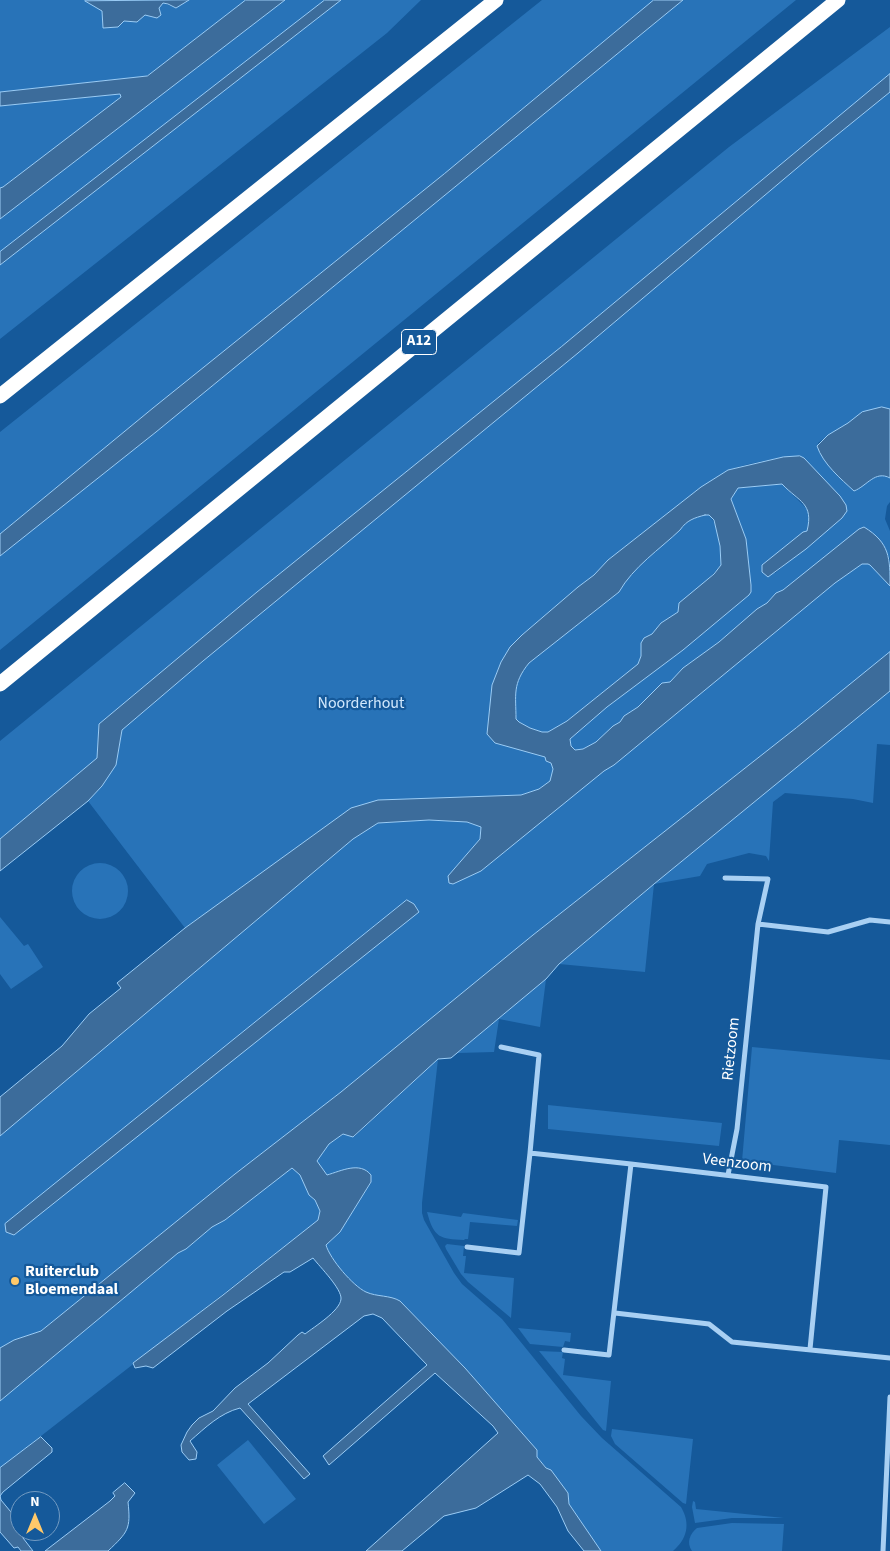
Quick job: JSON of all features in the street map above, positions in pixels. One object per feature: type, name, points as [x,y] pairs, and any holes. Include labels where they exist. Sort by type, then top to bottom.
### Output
[{"type":"highway","points":[[0,396],[496,0]]},
{"type":"highway","name":"A12","points":[[0,684],[838,0]]},
{"type":"street","name":"Rietzoom","points":[[725,878],[768,879],[758,924],[737,1128],[728,1175]]},
{"type":"street","points":[[758,924],[828,932],[870,920],[890,922]]},
{"type":"street","points":[[467,1247],[519,1252],[539,1055],[501,1047]]},
{"type":"street","points":[[530,1153],[631,1164],[609,1355],[564,1350]]},
{"type":"street","name":"Veenzoom","points":[[631,1164],[826,1187],[810,1349]]},
{"type":"street","points":[[615,1313],[709,1324],[732,1342],[890,1358]]},
{"type":"street","points":[[883,1551],[890,1398]]},
{"type":"green space","points":[[0,0],[85,0],[102,11],[103,28],[118,27],[124,21],[145,15],[163,3],[176,8],[189,0],[246,0],[147,76],[0,92]]},
{"type":"green space","points":[[285,0],[325,0],[0,252],[0,219]]},
{"type":"green space","points":[[341,0],[421,0],[387,33],[0,339],[0,265]]},
{"type":"green space","points":[[542,0],[654,0],[444,174],[153,408],[0,534],[0,432]]},
{"type":"green space","points":[[683,0],[796,0],[0,650],[0,556],[156,432]]},
{"type":"green space","points":[[890,27],[890,74],[561,347],[257,592],[99,724],[97,758],[0,839],[0,741],[729,147]]},
{"type":"green space","name":"Noorderhout","points":[[890,92],[890,409],[884,408],[868,412],[818,443],[828,464],[854,491],[875,477],[885,476],[890,478],[890,502],[887,506],[885,519],[890,531],[890,559],[885,549],[798,578],[776,593],[767,603],[719,642],[683,668],[670,682],[662,683],[638,707],[624,716],[620,722],[596,742],[583,749],[575,750],[571,746],[570,739],[607,707],[683,650],[749,595],[751,585],[746,539],[731,499],[738,488],[782,484],[808,510],[810,517],[807,531],[768,561],[775,573],[842,518],[815,471],[804,458],[783,457],[728,470],[701,487],[608,560],[594,575],[522,635],[501,662],[492,685],[529,752],[545,757],[551,763],[553,769],[550,781],[539,789],[521,795],[455,798],[353,825],[200,917],[185,928],[88,801],[102,786],[116,765],[122,730]]},
{"type":"green space","points":[[120,94],[121,97],[0,188],[0,106]]},
{"type":"green space","points":[[709,515],[713,520],[719,538],[721,565],[678,612],[661,623],[652,634],[644,638],[641,643],[641,656],[638,664],[567,721],[548,732],[530,728],[519,722],[516,719],[517,684],[529,663],[619,592],[639,566],[685,524],[694,518]]},
{"type":"green space","points":[[862,564],[868,564],[890,586],[890,652],[533,935],[341,1092],[235,1174],[41,1331],[14,1340],[0,1348],[0,1136],[353,839],[378,823],[429,820],[467,822],[481,827],[480,839],[448,876],[481,871],[603,771],[614,765],[835,583]],"holes":[[[406,900],[414,904],[419,912],[5,1224]]]},
{"type":"green space","points":[[890,691],[890,745],[877,744],[873,803],[853,799],[785,793],[773,802],[769,861],[766,856],[749,853],[707,864],[700,876],[654,884]]},
{"type":"green space","points":[[100,863],[111,865],[120,871],[126,880],[128,891],[126,902],[120,911],[111,917],[100,919],[89,917],[80,911],[74,902],[72,891],[74,880],[80,871],[89,865]]},
{"type":"green space","points":[[654,884],[645,972],[559,964]]},
{"type":"green space","points":[[0,917],[24,946],[28,944],[43,967],[11,989],[0,974]]},
{"type":"green space","points":[[546,979],[540,1027],[499,1019],[494,1052],[457,1053]]},
{"type":"green space","points":[[752,1047],[890,1060],[890,1145],[839,1140],[836,1173],[742,1161]]},
{"type":"green space","points":[[438,1059],[422,1203],[424,1220],[462,1284],[502,1319],[581,1416],[602,1438],[681,1507],[686,1519],[686,1531],[682,1541],[673,1551],[601,1551],[569,1504],[568,1493],[537,1457],[537,1450],[465,1368],[400,1301],[370,1294],[361,1289],[343,1272],[328,1251],[326,1245],[340,1232],[371,1183],[371,1175],[354,1168],[327,1175],[317,1161],[329,1144],[344,1134],[354,1137]]},
{"type":"green space","points":[[548,1105],[722,1123],[719,1146],[548,1129]]},
{"type":"green space","points":[[292,1168],[300,1175],[309,1195],[315,1200],[320,1211],[318,1220],[0,1468],[0,1401],[178,1253],[186,1249],[212,1227],[225,1220]]},
{"type":"green space","points":[[427,1212],[461,1217],[463,1213],[518,1220],[517,1226],[470,1222],[468,1239],[456,1240],[444,1238],[435,1232]]},
{"type":"green space","points":[[447,1244],[464,1246],[463,1256],[466,1256],[464,1273],[514,1278],[511,1318],[461,1274],[446,1249],[445,1246]]},
{"type":"green space","points":[[518,1328],[571,1333],[570,1342],[565,1341],[563,1347],[530,1344]]},
{"type":"green space","points":[[539,1351],[563,1352],[562,1358],[565,1359],[563,1375],[611,1381],[606,1431],[603,1430]]},
{"type":"green space","points":[[612,1429],[693,1439],[686,1504],[615,1444],[611,1436]]},
{"type":"green space","points":[[248,1440],[296,1499],[264,1524],[217,1465]]},
{"type":"green space","points":[[693,1501],[695,1502],[696,1509],[784,1518],[732,1518],[695,1523],[692,1507]]},
{"type":"green space","points":[[732,1523],[784,1524],[782,1551],[692,1551],[689,1544],[690,1538],[697,1528]]},
{"type":"shaded area","points":[[189,0],[176,8],[163,3],[159,8],[161,15],[157,18],[145,15],[137,22],[124,21],[118,27],[103,28],[102,11],[85,1]]},
{"type":"shaded area","points":[[246,0],[285,0],[0,219],[0,188],[121,97],[120,94],[0,106],[0,92],[147,76]]},
{"type":"shaded area","points":[[325,0],[341,0],[0,265],[0,252]]},
{"type":"shaded area","points":[[654,0],[683,0],[156,432],[0,556],[0,534],[153,408],[444,174]]},
{"type":"shaded area","points":[[890,74],[890,92],[122,730],[116,765],[102,786],[88,801],[0,871],[0,839],[97,758],[99,724],[257,592],[561,347]]},
{"type":"shaded area","points":[[882,407],[890,409],[890,478],[885,476],[875,477],[854,491],[823,459],[817,446],[828,435],[862,412]]},
{"type":"shaded area","points":[[800,456],[804,458],[840,496],[846,505],[847,511],[842,518],[806,549],[768,577],[762,572],[762,565],[803,532],[807,531],[809,522],[807,509],[782,484],[738,488],[731,499],[746,539],[751,592],[683,650],[607,707],[570,739],[571,746],[575,750],[583,749],[596,742],[620,722],[624,716],[638,707],[662,683],[670,682],[683,668],[719,642],[757,609],[767,603],[776,593],[783,590],[859,529],[864,527],[873,533],[884,545],[889,559],[890,586],[870,565],[862,564],[835,583],[614,765],[604,771],[481,871],[453,884],[449,883],[448,876],[480,839],[481,827],[467,822],[429,820],[378,823],[353,839],[0,1136],[0,1097],[62,1046],[89,1014],[121,988],[117,983],[185,928],[351,808],[378,800],[521,795],[539,789],[550,781],[553,769],[551,763],[546,761],[545,757],[495,743],[487,734],[492,685],[501,662],[510,647],[594,575],[608,560],[701,487],[728,470],[783,457]],"holes":[[[709,515],[714,520],[720,546],[721,565],[714,574],[679,603],[678,612],[661,623],[652,634],[644,638],[641,643],[641,656],[638,664],[567,721],[548,732],[530,728],[519,722],[516,719],[517,684],[529,663],[619,592],[639,566],[685,524],[694,518]]]},
{"type":"shaded area","points":[[890,652],[890,691],[654,884],[559,964],[546,979],[451,1058],[438,1059],[353,1137],[343,1134],[329,1144],[317,1161],[327,1175],[356,1168],[367,1171],[371,1175],[371,1182],[340,1232],[326,1245],[337,1264],[355,1284],[366,1292],[400,1301],[465,1368],[537,1450],[537,1457],[546,1468],[551,1470],[568,1493],[569,1504],[601,1551],[584,1551],[568,1531],[557,1507],[540,1484],[528,1475],[476,1508],[444,1516],[402,1551],[366,1551],[498,1433],[493,1426],[435,1373],[329,1465],[323,1456],[427,1365],[382,1318],[373,1314],[364,1316],[248,1404],[310,1474],[304,1479],[240,1408],[219,1417],[190,1441],[197,1452],[196,1459],[189,1460],[182,1452],[181,1445],[187,1432],[199,1418],[213,1411],[235,1388],[268,1363],[298,1335],[302,1332],[305,1334],[326,1318],[340,1304],[341,1299],[338,1290],[313,1258],[290,1272],[284,1272],[227,1311],[153,1368],[146,1366],[135,1368],[133,1363],[318,1220],[320,1211],[315,1200],[309,1195],[300,1175],[292,1168],[225,1220],[212,1227],[186,1249],[178,1253],[0,1401],[0,1348],[14,1340],[41,1331],[235,1174],[341,1092],[533,935]]},
{"type":"shaded area","points":[[407,900],[414,904],[419,912],[14,1235],[6,1232],[5,1224]]},
{"type":"shaded area","points":[[41,1437],[52,1448],[52,1452],[0,1496],[0,1468]]},
{"type":"shaded area","points":[[125,1483],[135,1493],[128,1502],[129,1518],[127,1530],[108,1551],[45,1551],[110,1501],[115,1496],[113,1493]]},
{"type":"shaded area","points":[[0,1496],[10,1511],[10,1541],[25,1541],[33,1551],[21,1551],[18,1547],[14,1548],[0,1532]]},
{"type":"place","name":"Ruiterclub Bloemendaal","points":[[15,1281]]}]
